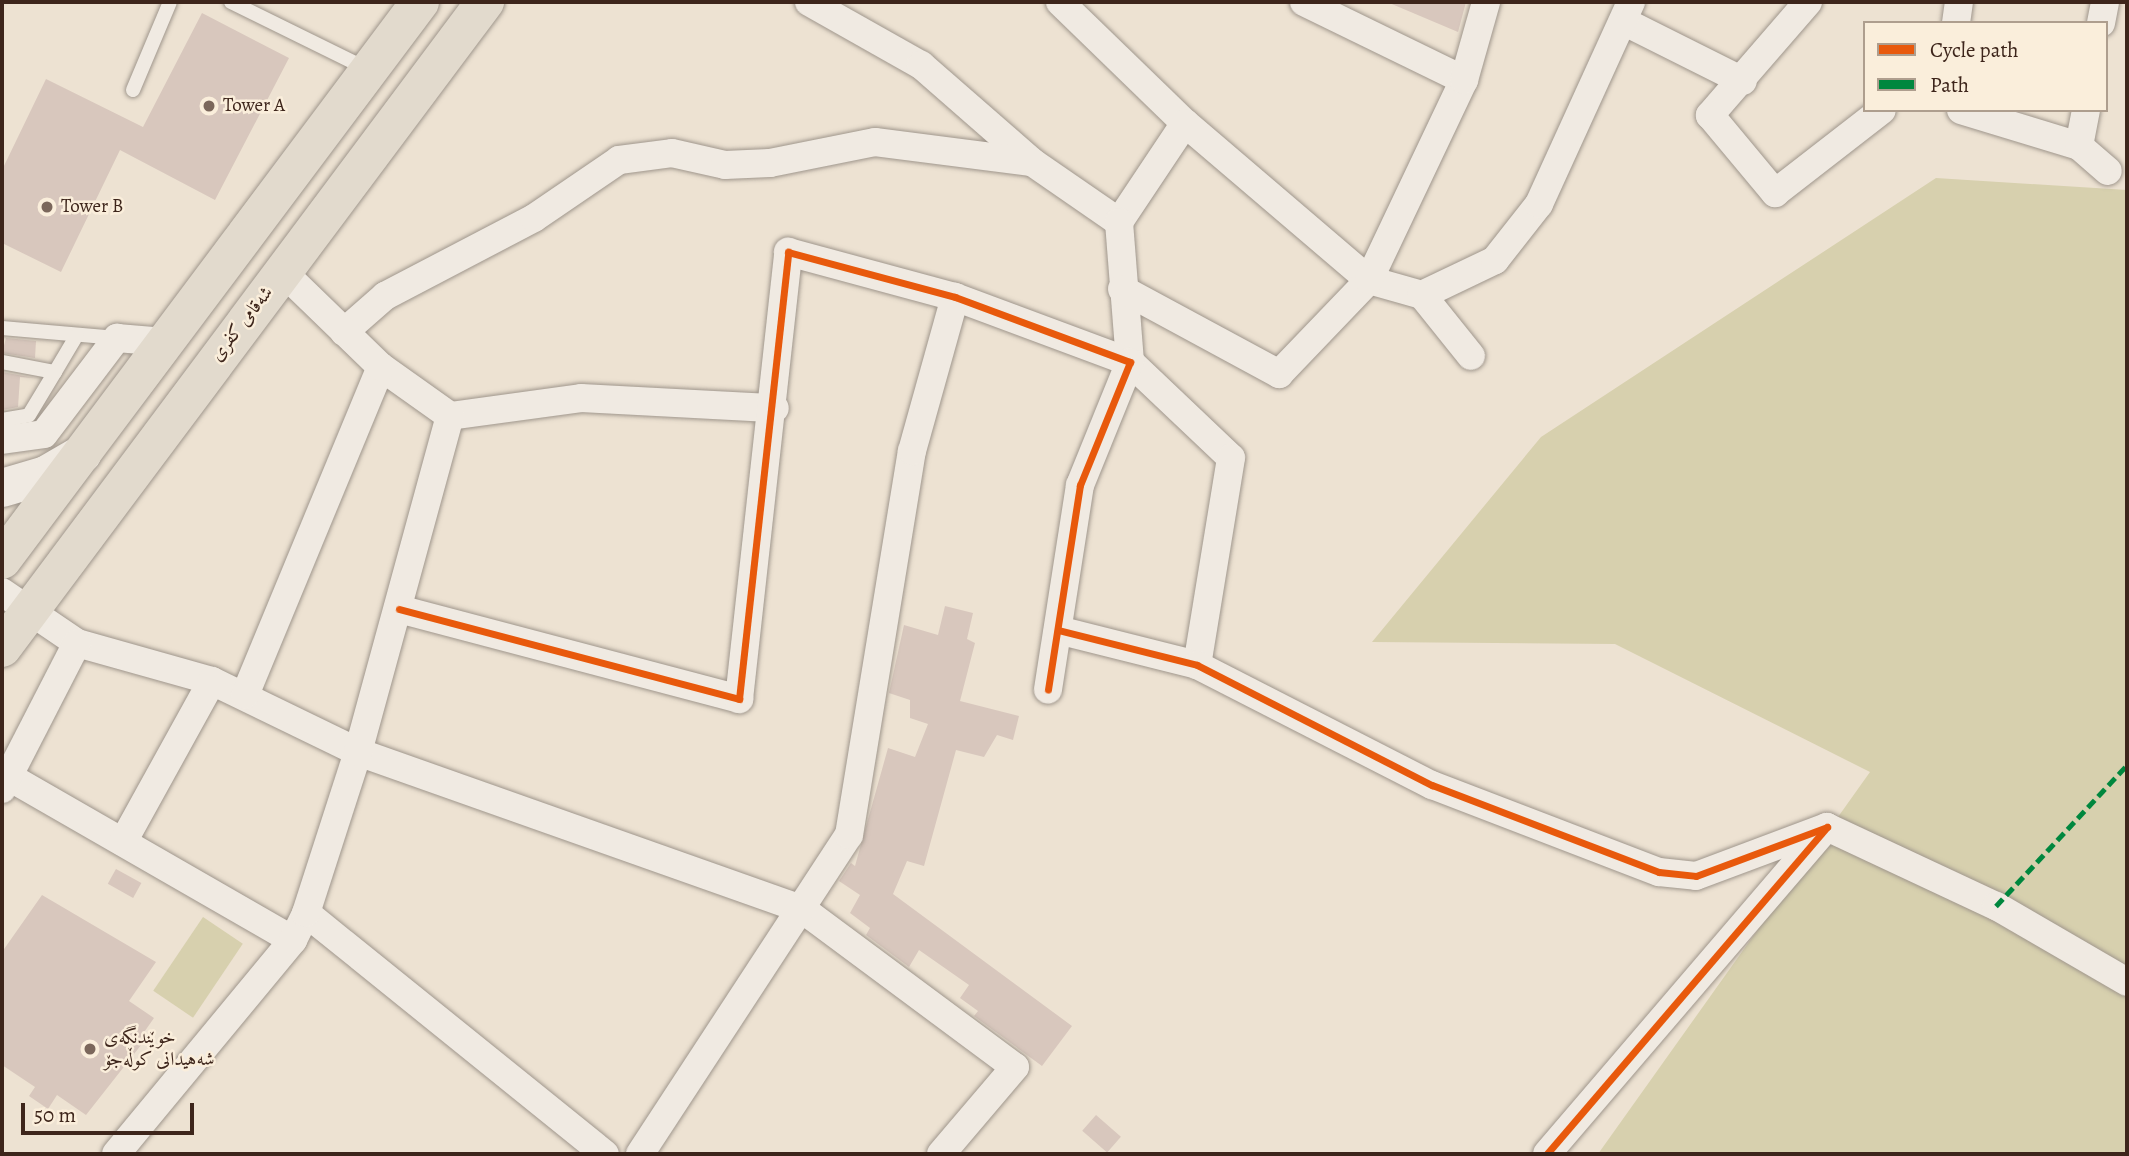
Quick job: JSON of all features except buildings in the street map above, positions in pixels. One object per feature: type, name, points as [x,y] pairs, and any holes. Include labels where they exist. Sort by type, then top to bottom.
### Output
[{"type":"highway","points":[[2,560],[420,2]]},
{"type":"highway","name":"شەقامی کفری","points":[[2,648],[15,599],[283,272],[485,2]]},
{"type":"main road","points":[[2,488],[46,475],[82,454]]},
{"type":"street","points":[[809,2],[921,65],[1032,162],[1119,222]]},
{"type":"street","points":[[1060,2],[1185,123],[1370,280],[1422,295],[1471,356]]},
{"type":"street","points":[[1122,289],[1279,374],[1370,280],[1464,80],[1486,2]]},
{"type":"street","points":[[1808,2],[1743,81],[1710,115],[1775,193],[1879,112]]},
{"type":"street","points":[[1956,21],[1959,2]]},
{"type":"street","points":[[2101,21],[2105,2]]},
{"type":"street","points":[[1312,4],[1464,80]]},
{"type":"street","points":[[1422,295],[1495,260],[1539,204],[1627,11],[1743,81]]},
{"type":"street","points":[[1968,112],[2079,146],[2108,171]]},
{"type":"street","points":[[2079,146],[2086,112]]},
{"type":"street","points":[[1048,690],[1080,485],[1130,362],[1122,289],[1119,222],[1185,123]]},
{"type":"street","points":[[344,332],[385,296],[534,218],[619,160],[671,153],[725,165],[770,163],[875,142],[1032,162]]},
{"type":"street","points":[[399,609],[739,699],[775,408],[788,252],[955,297],[1130,362],[1231,458],[1197,665]]},
{"type":"street","points":[[283,272],[381,367],[450,416],[580,398],[775,408]]},
{"type":"street","points":[[640,1154],[849,835],[912,451],[955,297]]},
{"type":"street","points":[[2,440],[44,434],[117,338],[165,342]]},
{"type":"street","points":[[245,695],[381,367]]},
{"type":"street","points":[[116,1154],[293,940],[306,913],[358,752],[450,416]]},
{"type":"street","points":[[15,599],[77,643],[212,681],[358,752],[802,909],[1015,1067],[941,1154]]},
{"type":"street","points":[[1058,629],[1197,665],[1432,785],[1659,872],[1696,876],[1827,827],[1996,906],[2127,982]]},
{"type":"street","points":[[77,643],[6,783],[123,842],[293,940]]},
{"type":"street","points":[[123,842],[212,681]]},
{"type":"street","points":[[1547,1154],[1827,827]]},
{"type":"street","points":[[306,913],[605,1154]]},
{"type":"lane","points":[[133,90],[170,2]]},
{"type":"lane","points":[[231,2],[370,70]]},
{"type":"lane","points":[[2,328],[117,338]]},
{"type":"lane","points":[[2,420],[29,415],[77,335]]},
{"type":"lane","points":[[2,362],[55,372]]},
{"type":"shaded area","points":[[1936,178],[2127,190],[2127,1154],[1598,1154],[1870,772],[1615,644],[1372,642],[1541,437]]},
{"type":"shaded area","points":[[203,917],[243,944],[193,1018],[153,991]]},
{"type":"marked path","points":[[1996,906],[2127,765]]},
{"type":"cycle path","points":[[399,609],[739,699],[788,252],[955,297],[1130,362],[1080,485],[1048,690]]},
{"type":"cycle path","points":[[1058,630],[1197,665],[1432,785],[1659,872],[1696,876],[1827,827],[1547,1154]]},
{"type":"place","name":"Tower A","points":[[209,106]]},
{"type":"place","name":"Tower B","points":[[47,207]]},
{"type":"place","name":"خوێندنگەی شەهیدانی کوڵەجۆ","points":[[90,1049]]}]
